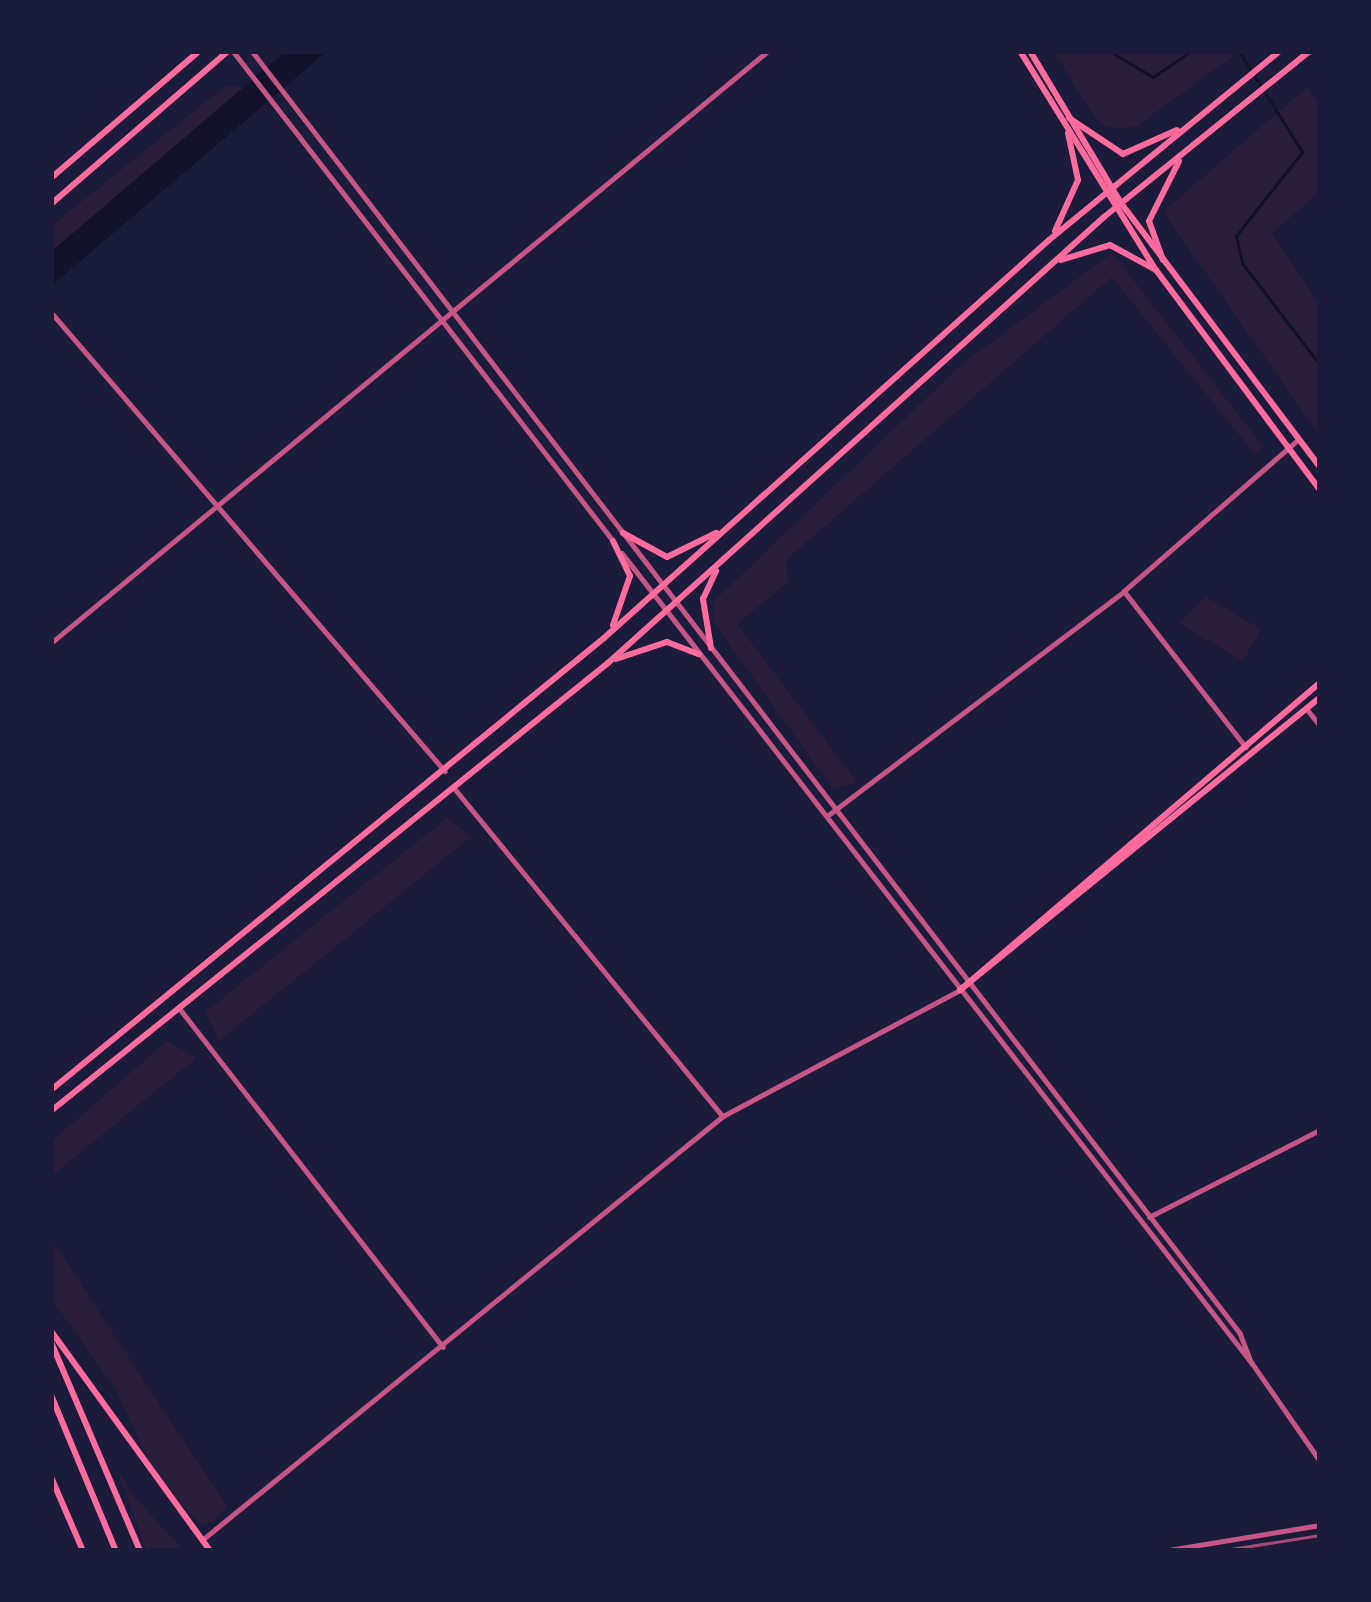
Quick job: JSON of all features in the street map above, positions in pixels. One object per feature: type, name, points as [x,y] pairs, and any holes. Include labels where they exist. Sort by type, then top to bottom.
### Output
[{"type":"main road","points":[[51,178],[199,51]]},
{"type":"main road","points":[[51,204],[230,51]]},
{"type":"main road","points":[[1020,51],[1156,270],[1320,490]]},
{"type":"main road","points":[[1030,51],[1108,191]]},
{"type":"main road","points":[[51,1090],[604,638],[1049,239],[1280,51]]},
{"type":"main road","points":[[51,1111],[608,663],[1118,206],[1310,51]]},
{"type":"main road","points":[[1069,118],[1123,154],[1200,115]]},
{"type":"main road","points":[[1049,239],[1078,180],[1068,133]]},
{"type":"main road","points":[[1163,260],[1152,203],[1184,154]]},
{"type":"main road","points":[[1118,206],[1320,466]]},
{"type":"main road","points":[[1039,276],[1083,245],[1131,251],[1156,270]]},
{"type":"main road","points":[[623,533],[667,557],[734,522]]},
{"type":"main road","points":[[604,638],[629,595],[613,541]]},
{"type":"main road","points":[[711,648],[703,599],[720,563]]},
{"type":"main road","points":[[608,663],[667,641],[699,654]]},
{"type":"main road","points":[[960,990],[966,978],[1320,682]]},
{"type":"main road","points":[[960,990],[973,988],[1320,697]]},
{"type":"main road","points":[[51,1331],[110,1402],[148,1480],[210,1551]]},
{"type":"main road","points":[[51,1342],[140,1551]]},
{"type":"main road","points":[[51,1395],[116,1551]]},
{"type":"main road","points":[[51,1477],[82,1551]]},
{"type":"street","points":[[230,51],[444,318],[653,596],[1252,1364]]},
{"type":"street","points":[[251,51],[1150,1216],[1320,1461]]},
{"type":"street","points":[[51,643],[768,51]]},
{"type":"street","points":[[51,312],[445,771]]},
{"type":"street","points":[[827,816],[1124,591],[1298,440]]},
{"type":"street","points":[[1124,591],[1246,747]]},
{"type":"street","points":[[1306,709],[1320,725]]},
{"type":"street","points":[[455,789],[723,1116]]},
{"type":"street","points":[[202,1540],[723,1116],[960,990]]},
{"type":"street","points":[[180,1009],[443,1347]]},
{"type":"street","points":[[1141,1223],[1320,1130]]},
{"type":"street","points":[[1163,1551],[1320,1526]]},
{"type":"shaded area","points":[[286,51],[327,51],[51,286],[51,252]]},
{"type":"shaded area","points":[[1053,51],[1240,51],[1137,126],[1116,129],[1099,123]]},
{"type":"shaded area","points":[[227,85],[243,88],[51,252],[51,226]]},
{"type":"shaded area","points":[[1308,86],[1320,107],[1320,192],[1272,233],[1320,307],[1320,436],[1163,212]]},
{"type":"shaded area","points":[[1112,253],[1263,446],[1256,456],[1112,277],[787,559],[788,582],[737,624],[857,782],[833,789],[714,623],[714,601],[962,364]]},
{"type":"shaded area","points":[[1205,596],[1261,629],[1243,661],[1179,623]]},
{"type":"shaded area","points":[[447,818],[471,837],[219,1041],[205,1012]]},
{"type":"shaded area","points":[[167,1041],[197,1058],[51,1176],[51,1142]]},
{"type":"shaded area","points":[[51,1239],[227,1506],[212,1522],[200,1524],[157,1478],[116,1390],[51,1298]]},
{"type":"shaded area","points":[[115,1465],[133,1495],[184,1551],[147,1551]]},
{"type":"waterway","points":[[1109,51],[1153,77],[1191,51]]},
{"type":"waterway","points":[[1239,51],[1302,152],[1236,236],[1242,263],[1320,365]]},
{"type":"railway","points":[[1218,1551],[1320,1535]]}]
